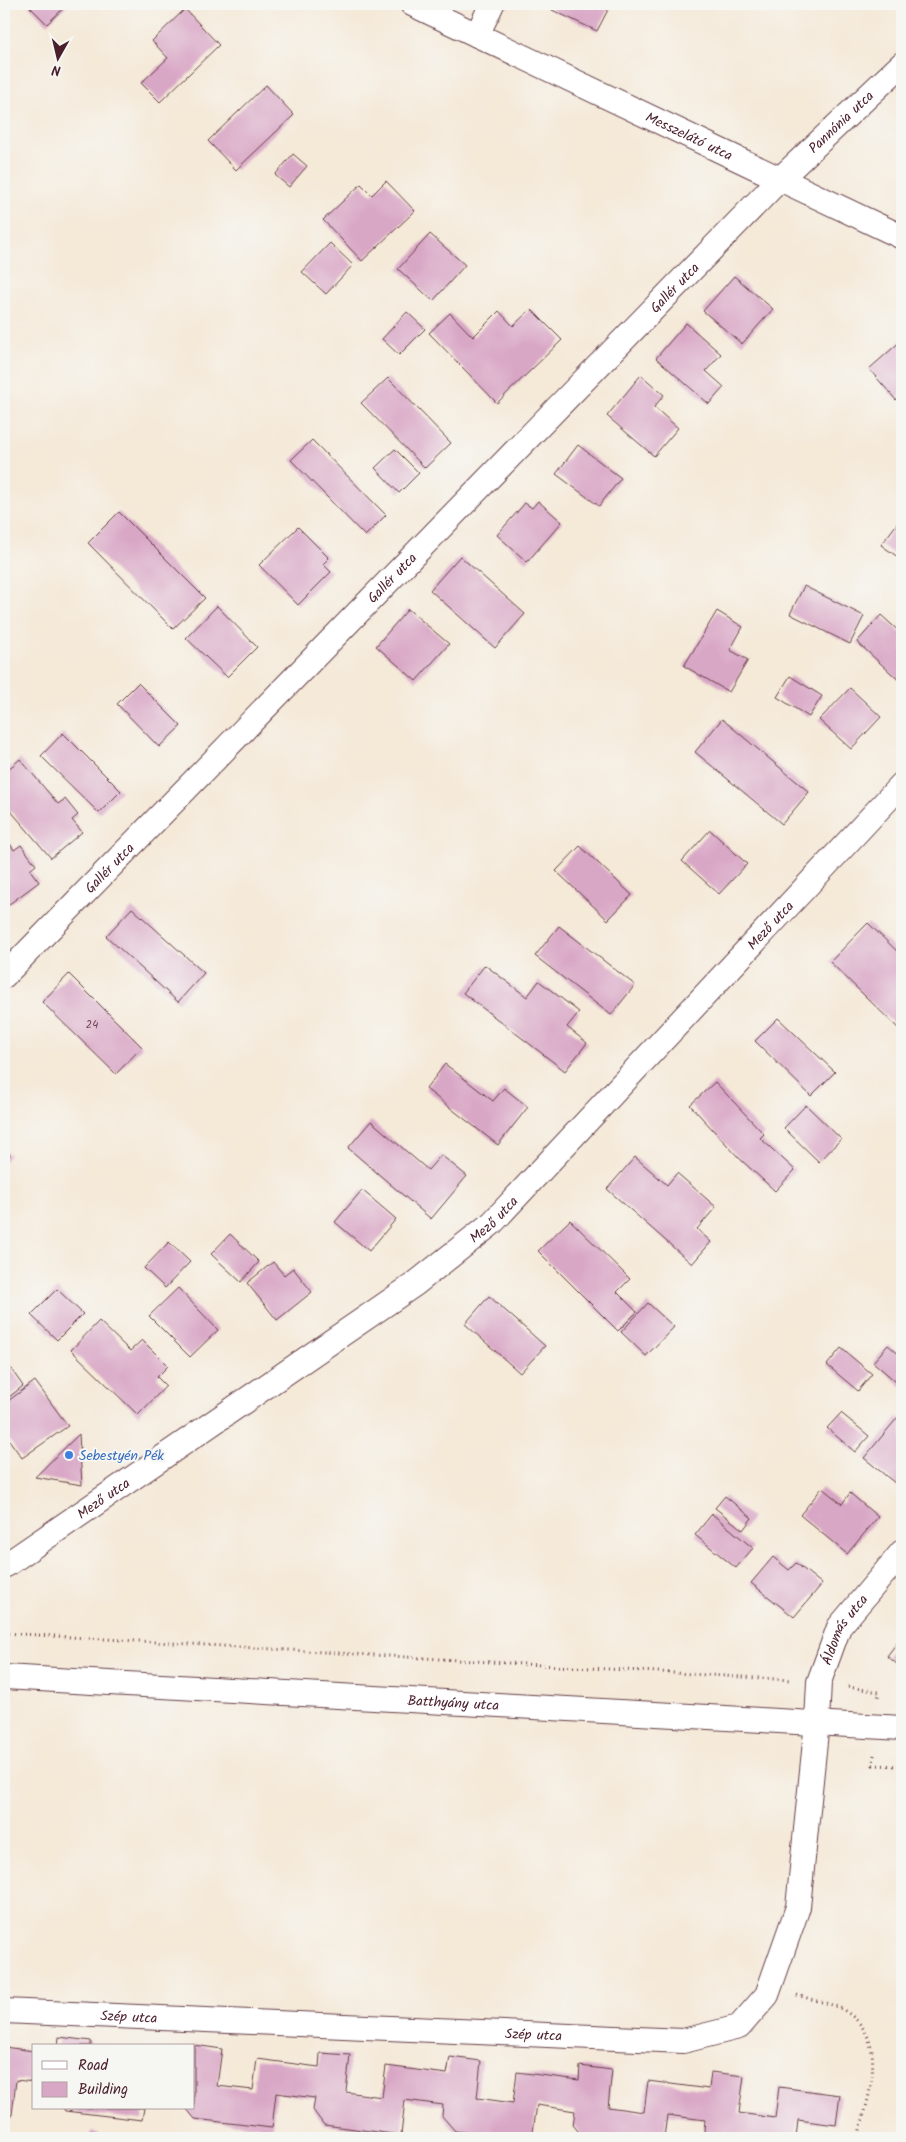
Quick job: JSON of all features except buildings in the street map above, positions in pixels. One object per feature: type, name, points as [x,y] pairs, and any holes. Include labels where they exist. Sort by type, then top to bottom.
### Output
[{"type":"street","name":"Messzelátó utca","points":[[412,4],[902,237]]},
{"type":"street","points":[[477,35],[492,4]]},
{"type":"street","name":"Pannónia utca","points":[[781,178],[902,64]]},
{"type":"street","name":"Gallér utca","points":[[4,976],[781,178]]},
{"type":"street","name":"Mező utca","points":[[4,1571],[415,1284],[492,1223],[902,784]]},
{"type":"street","name":"Áldomás utca","points":[[816,1722],[819,1682],[838,1627],[902,1552]]},
{"type":"street","name":"Batthyány utca","points":[[4,1677],[902,1728]]},
{"type":"street","name":"Szép utca","points":[[4,2011],[683,2041],[739,2027],[767,1995],[798,1907],[816,1722]]},
{"type":"path","points":[[4,1633],[819,1682],[879,1692],[873,1765],[902,1766]]},
{"type":"path","points":[[770,1985],[843,2009],[866,2032],[872,2048],[873,2073],[858,2138]]},
{"type":"place","name":"Sebestyén Pék","points":[[69,1455]]}]
